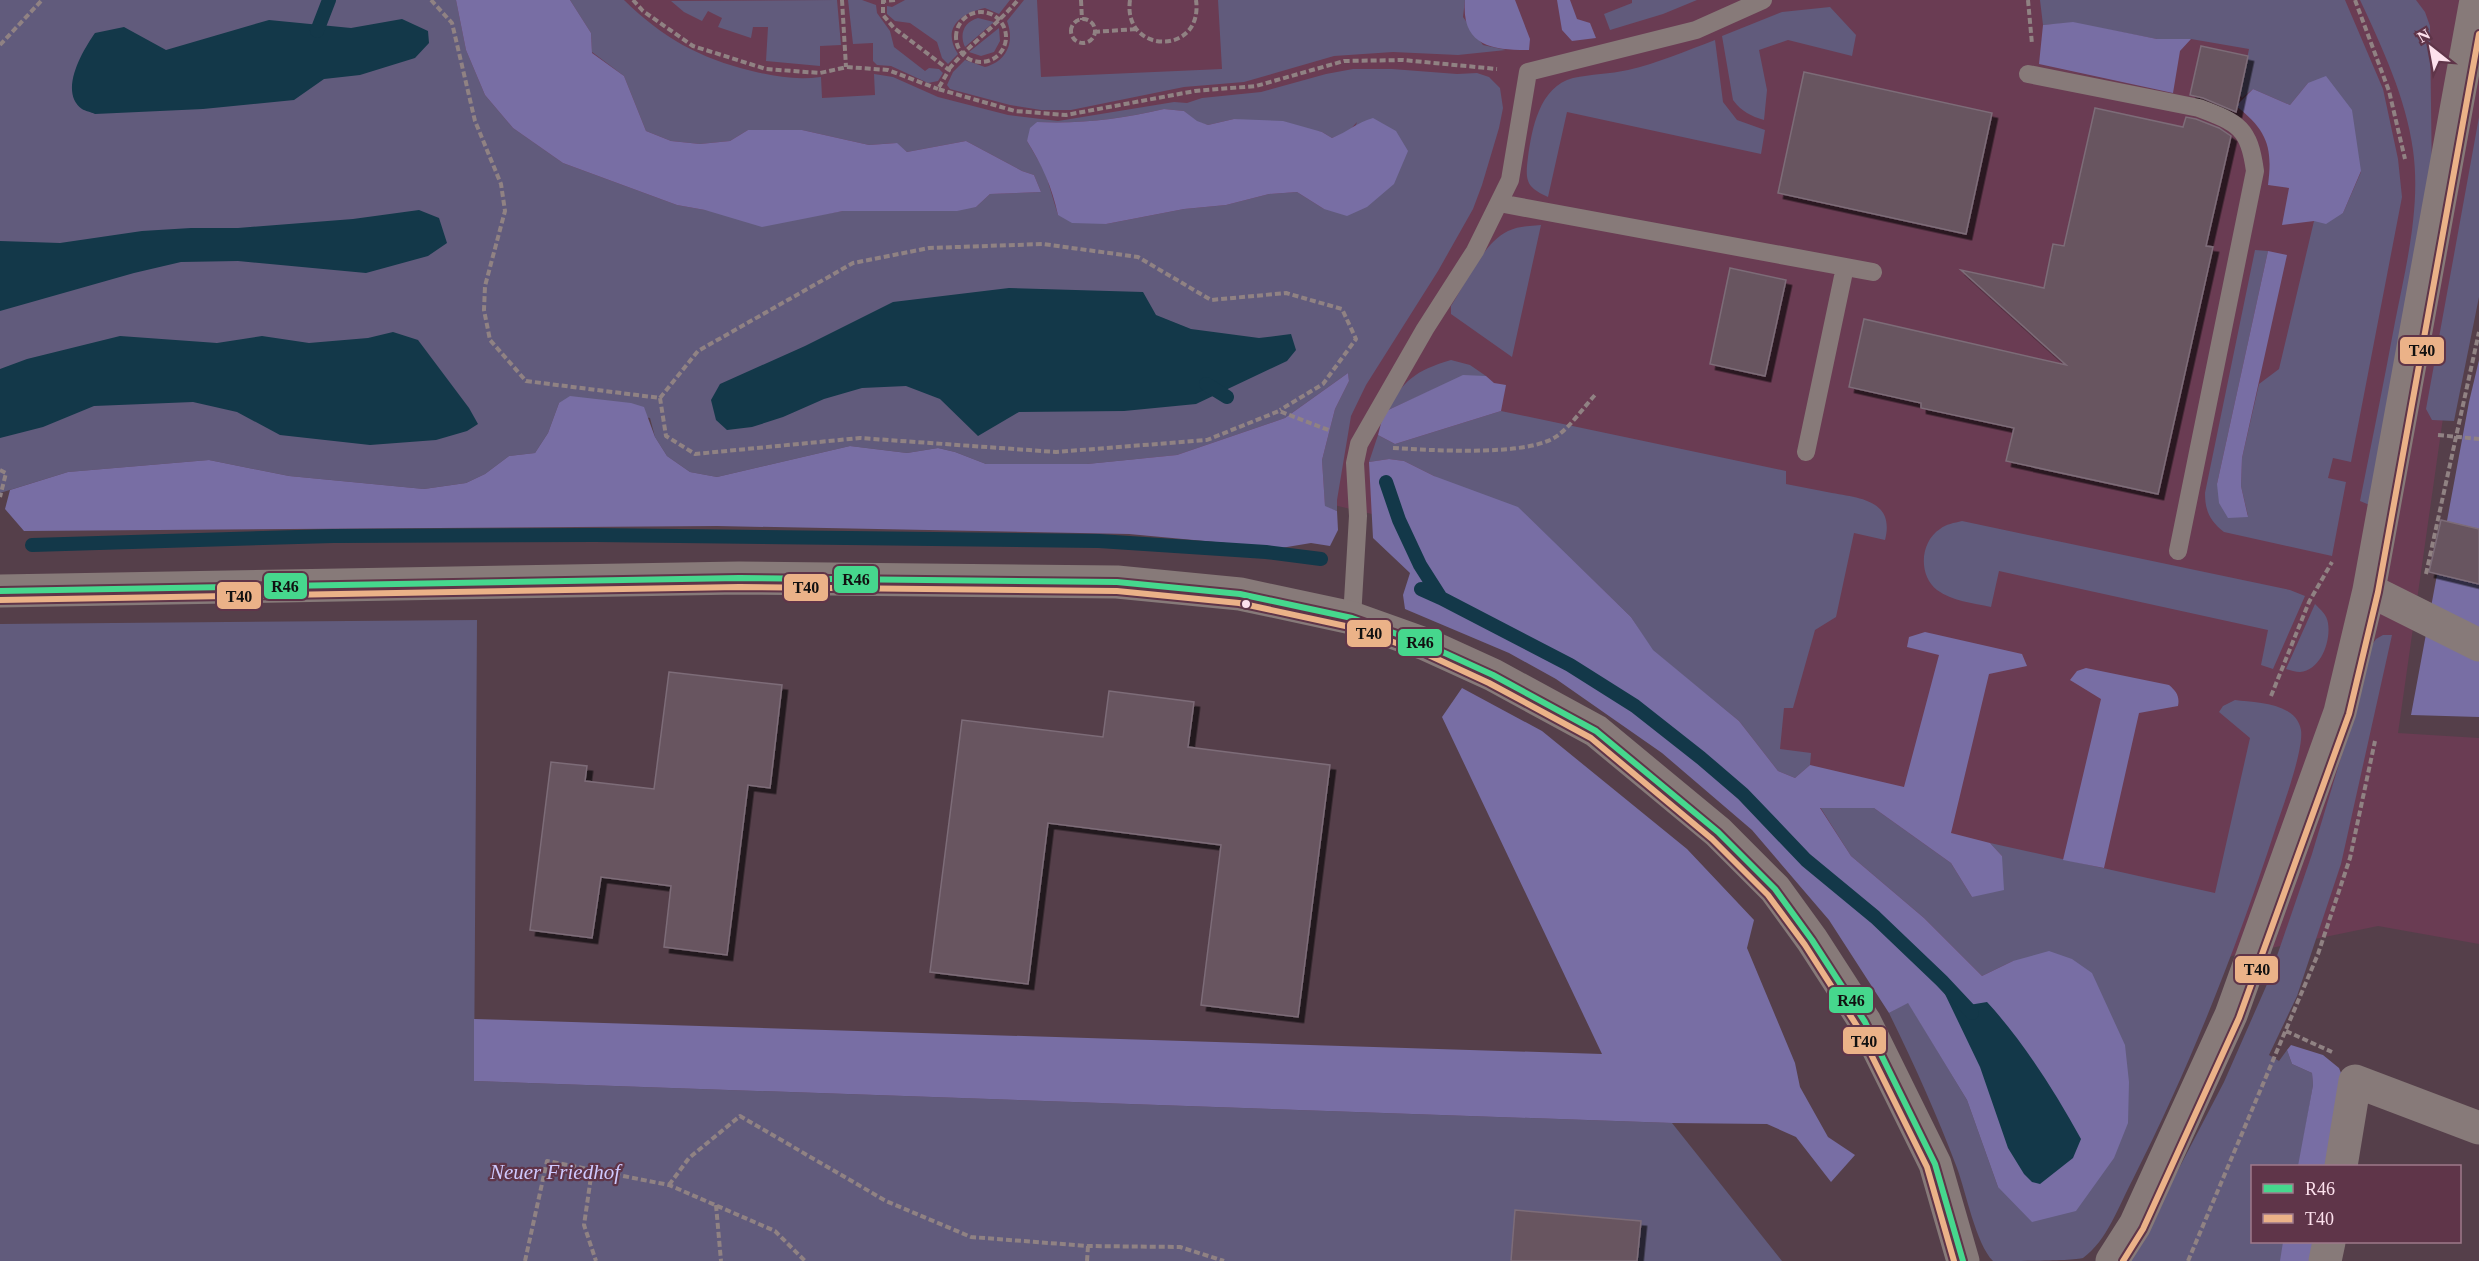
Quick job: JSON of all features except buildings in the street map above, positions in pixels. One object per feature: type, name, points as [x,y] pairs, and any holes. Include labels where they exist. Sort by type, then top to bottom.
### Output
[{"type":"street","points":[[2112,1261],[2135,1226],[2231,1015],[2340,712],[2369,590],[2476,0]]},
{"type":"street","points":[[0,591],[739,578],[1117,582],[1240,594],[1352,618],[1425,644],[1493,675],[1596,731],[1718,832],[1775,890],[1812,940],[1865,1022],[1935,1164],[1963,1261]]},
{"type":"street","points":[[2369,590],[2479,645]]},
{"type":"street","points":[[2341,1165],[2355,1080],[2479,1128]]},
{"type":"street","points":[[2325,1261],[2329,1243]]},
{"type":"lane","points":[[1352,618],[1358,516],[1355,463],[1359,444],[1425,329],[1474,250],[1510,180],[1528,72],[1696,30],[1763,0]]},
{"type":"lane","points":[[2028,74],[2199,108],[2223,117],[2240,127],[2252,147],[2255,171],[2178,551]]},
{"type":"lane","points":[[1498,202],[1873,272]]},
{"type":"lane","points":[[1806,452],[1845,267]]},
{"type":"path","points":[[0,45],[42,0]]},
{"type":"path","points":[[431,0],[452,23],[475,121],[501,184],[505,211],[485,286],[484,310],[490,340],[526,381],[660,398]]},
{"type":"path","points":[[633,0],[643,11],[693,46],[766,69],[820,73],[846,67],[888,70],[938,89],[1015,111],[1066,115],[1195,91],[1256,86],[1344,61],[1403,60],[1528,72]]},
{"type":"path","points":[[842,0],[846,67]]},
{"type":"path","points":[[894,0],[882,0],[883,15],[894,28],[949,70]]},
{"type":"path","points":[[938,89],[962,54],[1000,20],[1018,0]]},
{"type":"path","points":[[1081,0],[1082,20]]},
{"type":"path","points":[[1130,0],[1131,20],[1136,29],[1145,37],[1167,42],[1187,33],[1194,23],[1197,13],[1196,0]]},
{"type":"path","points":[[2028,0],[2033,41],[2030,51]]},
{"type":"path","points":[[2355,0],[2389,91],[2407,167]]},
{"type":"path","points":[[979,12],[994,15],[1000,20],[1006,34],[1004,50],[998,56],[992,60],[976,62],[962,54],[956,40],[964,18],[979,12]]},
{"type":"path","points":[[1082,20],[1089,21],[1094,32],[1092,39],[1081,43],[1074,39],[1071,33],[1072,25],[1082,20]]},
{"type":"path","points":[[1094,32],[1136,29]]},
{"type":"path","points":[[1043,244],[1138,257],[1211,300],[1286,294],[1342,309],[1356,339],[1323,384],[1279,411],[1207,440],[1056,452],[860,438],[695,454],[666,436],[660,398],[698,351],[853,263],[930,248],[1043,244]]},
{"type":"path","points":[[2403,607],[2423,588],[2479,332]]},
{"type":"path","points":[[1279,411],[1359,444],[1440,450],[1497,451],[1530,446],[1557,437],[1595,395]]},
{"type":"path","points":[[0,470],[6,473],[0,497]]},
{"type":"path","points":[[2271,696],[2309,602],[2338,553]]},
{"type":"path","points":[[2188,1261],[2318,954],[2350,858],[2377,733]]},
{"type":"path","points":[[669,1185],[689,1158],[740,1116],[886,1201],[971,1237],[1088,1246],[1180,1247],[1224,1261]]},
{"type":"path","points":[[525,1261],[547,1161],[669,1185],[775,1231],[805,1261]]},
{"type":"path","points":[[592,1170],[584,1226],[596,1261]]},
{"type":"path","points":[[716,1205],[721,1261]]},
{"type":"path","points":[[1087,1261],[1088,1246]]},
{"type":"shaded area","points":[[0,0],[2479,0],[2479,166],[2398,733],[2479,738],[2479,944],[2378,926],[1956,1013],[1661,622],[1453,533],[1150,462]]},
{"type":"shaded area","points":[[456,0],[570,0],[591,33],[592,53],[624,76],[646,131],[671,141],[700,144],[730,141],[748,130],[802,130],[869,145],[897,143],[907,152],[966,141],[1034,175],[1041,192],[990,194],[976,207],[957,211],[843,211],[762,227],[705,210],[677,205],[563,163],[513,128],[485,95],[466,50]]},
{"type":"shaded area","points":[[1465,0],[1515,0],[1530,39],[1529,50],[1491,46],[1474,36],[1468,27],[1465,15]]},
{"type":"shaded area","points":[[1557,0],[1570,0],[1577,19],[1590,23],[1596,38],[1572,41],[1562,30]]},
{"type":"shaded area","points":[[2073,22],[2157,39],[2191,39],[2180,51],[2173,93],[2039,64],[2043,25]]},
{"type":"shaded area","points":[[2326,76],[2352,110],[2361,171],[2343,213],[2326,224],[2314,221],[2282,225],[2289,188],[2268,185],[2269,160],[2266,140],[2255,123],[2236,106],[2253,89],[2290,105],[2308,83]]},
{"type":"shaded area","points":[[1164,109],[1184,111],[1197,121],[1208,125],[1234,119],[1283,121],[1322,132],[1332,138],[1373,118],[1396,131],[1408,151],[1394,184],[1367,207],[1347,216],[1324,209],[1297,192],[1269,194],[1226,205],[1184,209],[1106,224],[1072,223],[1058,215],[1046,176],[1027,141],[1030,128],[1037,122],[1101,120]]},
{"type":"shaded area","points":[[2268,251],[2287,255],[2242,458],[2241,486],[2248,517],[2228,518],[2219,503],[2217,484]]},
{"type":"shaded area","points":[[2479,360],[2479,717],[2411,715],[2469,402]]},
{"type":"shaded area","points":[[1348,373],[1349,381],[1335,409],[1322,460],[1325,506],[1337,511],[1338,530],[1330,546],[1311,543],[1281,548],[1129,534],[717,526],[24,531],[5,509],[10,490],[68,472],[209,460],[289,476],[424,489],[466,483],[485,474],[509,456],[535,453],[548,433],[559,403],[570,396],[631,403],[644,407],[655,437],[667,456],[690,472],[717,477],[850,446],[907,453],[938,448],[986,464],[1087,464],[1177,455],[1285,418]]},
{"type":"shaded area","points":[[1463,375],[1486,376],[1494,383],[1506,385],[1501,411],[1395,444],[1378,435],[1384,412]]},
{"type":"shaded area","points":[[1389,459],[1404,461],[1434,476],[1518,507],[1631,617],[1653,650],[1739,721],[1778,771],[1795,778],[1810,765],[1904,787],[1939,655],[1907,647],[1909,637],[1925,632],[2022,654],[2027,666],[1989,674],[1951,833],[1990,843],[2002,856],[2004,890],[1972,897],[1951,863],[1874,808],[1820,808],[1851,856],[1924,918],[1982,976],[2013,961],[2049,951],[2072,959],[2092,973],[2125,1045],[2129,1082],[2128,1123],[2114,1158],[2076,1211],[2032,1222],[1998,1187],[1967,1100],[1908,1003],[1889,1013],[1829,920],[1752,830],[1662,753],[1556,679],[1509,653],[1405,609],[1403,595],[1410,573],[1373,538],[1369,462]]},
{"type":"shaded area","points":[[2086,668],[2169,685],[2178,697],[2178,706],[2139,713],[2104,868],[2063,860],[2101,699],[2070,680],[2077,671]]},
{"type":"shaded area","points":[[1462,688],[1542,731],[1687,849],[1754,920],[1747,948],[1795,1063],[1800,1087],[1828,1137],[1855,1155],[1831,1182],[1796,1137],[1767,1124],[1672,1123],[474,1081],[474,1019],[1602,1054],[1442,717]]},
{"type":"shaded area","points":[[2291,1045],[2323,1055],[2339,1068],[2345,1083],[2333,1165],[2298,1165],[2313,1085],[2312,1073],[2292,1064],[2287,1050]]},
{"type":"shaded area","points":[[2283,1243],[2321,1243],[2318,1261],[2280,1261]]},
{"type":"green space","points":[[0,0],[456,0],[466,50],[485,95],[513,128],[563,163],[677,205],[705,210],[807,217],[843,211],[976,207],[990,194],[1041,192],[1034,175],[966,141],[907,152],[896,143],[869,145],[802,130],[748,130],[730,141],[700,144],[671,141],[646,131],[624,76],[592,52],[591,33],[570,0],[624,0],[668,36],[715,60],[778,76],[821,77],[822,98],[875,95],[874,74],[893,77],[938,97],[1008,115],[1058,121],[1174,102],[1187,103],[1202,98],[1261,92],[1353,69],[1477,73],[1489,77],[1500,88],[1503,108],[1499,128],[1473,209],[1438,271],[1366,385],[1351,416],[1337,511],[1325,507],[1322,460],[1335,409],[1349,381],[1348,373],[1285,418],[1177,455],[1087,464],[986,464],[938,448],[907,453],[850,446],[717,477],[690,472],[667,456],[655,437],[650,418],[559,403],[548,433],[535,453],[509,456],[485,474],[466,483],[424,489],[289,476],[209,460],[68,472],[0,493]],"holes":[[[1164,109],[1184,111],[1197,122],[1208,125],[1234,119],[1322,132],[1332,138],[1349,131],[1357,122],[1324,209],[1297,192],[1269,194],[1226,205],[1184,209],[1106,224],[1058,215],[1045,172],[1027,141],[1037,122],[1101,120]]]},
{"type":"green space","points":[[837,0],[841,45],[820,46],[820,66],[766,61],[768,27],[753,27],[751,38],[718,27],[722,18],[708,11],[702,21],[684,12],[671,1]]},
{"type":"green space","points":[[848,0],[862,0],[876,5],[877,13],[890,31],[894,47],[925,71],[929,68],[939,69],[943,73],[938,81],[928,83],[891,66],[877,65],[873,61],[873,43],[853,44]]},
{"type":"green space","points":[[905,0],[1010,0],[999,14],[985,8],[968,14],[956,23],[952,37],[958,54],[948,64],[942,58],[937,42],[910,23],[895,21],[887,14],[887,6],[892,7]]},
{"type":"green space","points":[[1024,0],[1037,0],[1041,77],[1222,69],[1218,0],[1465,0],[1463,17],[1483,45],[1506,50],[1458,55],[1393,52],[1334,56],[1244,82],[1184,87],[1071,110],[1041,110],[1010,105],[950,89],[947,85],[953,72],[965,60],[985,67],[1004,55],[1010,36],[1007,21]]},
{"type":"green space","points":[[1632,0],[1697,0],[1663,14],[1610,30],[1604,14],[1632,3]]},
{"type":"green space","points":[[2040,0],[2345,0],[2383,89],[2398,159],[2402,197],[2351,462],[2333,458],[2328,478],[2346,482],[2332,556],[2224,532],[2209,515],[2205,493],[2255,250],[2268,251],[2217,484],[2248,516],[2241,486],[2242,458],[2259,384],[2279,369],[2314,221],[2343,213],[2361,172],[2308,83],[2290,105],[2253,89],[2242,98],[2240,93],[2249,49],[2191,39],[2157,39],[2073,23],[2043,25]]},
{"type":"green space","points":[[2360,0],[2416,0],[2425,12],[2430,26],[2432,182],[2372,506],[2360,501],[2408,258],[2414,215],[2415,171],[2410,131],[2399,92],[2385,54]]},
{"type":"green space","points":[[1830,7],[1856,35],[1852,56],[1788,40],[1759,50],[1767,90],[1764,120],[1743,111],[1733,100],[1722,36],[1782,12]]},
{"type":"green space","points":[[978,18],[994,22],[965,47],[964,29],[969,22]]},
{"type":"green space","points":[[999,28],[1000,41],[994,52],[981,56],[969,52]]},
{"type":"green space","points":[[1715,40],[1723,102],[1737,120],[1765,130],[1761,154],[1567,112],[1548,197],[1531,186],[1527,172],[1532,134],[1539,110],[1552,90],[1573,78],[1639,67]]},
{"type":"green space","points":[[2479,117],[2479,297],[2454,421],[2432,420],[2426,409]]},
{"type":"green space","points":[[1541,225],[1512,357],[1451,314],[1451,306],[1483,254],[1499,236],[1516,228]]},
{"type":"green space","points":[[1451,360],[1470,365],[1486,376],[1463,376],[1384,412],[1411,378],[1428,368]]},
{"type":"green space","points":[[1501,411],[1786,471],[1786,484],[1854,497],[1880,509],[1887,527],[1885,540],[1854,533],[1836,617],[1815,630],[1793,708],[1784,708],[1780,749],[1811,753],[1810,765],[1795,778],[1778,771],[1739,721],[1652,650],[1631,617],[1573,561],[1434,476],[1404,461],[1389,459],[1369,462],[1378,435],[1395,444]]},
{"type":"green space","points":[[1962,521],[2290,590],[2305,596],[2273,669],[2261,665],[2268,630],[1999,571],[1991,607],[1970,603],[1949,597],[1937,590],[1931,584],[1924,568],[1925,550],[1933,535],[1945,526]]},
{"type":"green space","points":[[2315,604],[2325,615],[2328,623],[2328,638],[2323,654],[2314,666],[2307,670],[2300,672],[2286,669]]},
{"type":"green space","name":"Neuer Friedhof","points":[[477,620],[474,1081],[1672,1123],[1782,1261],[0,1261],[0,624]]},
{"type":"green space","points":[[2383,635],[2392,635],[2341,864],[2297,996],[2269,1055],[2279,1061],[2287,1050],[2292,1064],[2312,1073],[2313,1085],[2299,1165],[2251,1165],[2251,1243],[2292,1243],[2290,1261],[2121,1261],[2139,1245],[2224,1082],[2268,982],[2312,854],[2354,714],[2371,646]]},
{"type":"green space","points":[[2235,700],[2264,703],[2292,714],[2298,721],[2301,739],[2292,780],[2260,875],[2193,1051],[2117,1211],[2106,1232],[2091,1251],[2083,1258],[2077,1259],[1993,1261],[1981,1243],[1957,1168],[1916,1070],[1889,1013],[1908,1002],[1967,1100],[1998,1187],[2013,961],[1982,976],[1924,918],[1851,856],[1820,807],[1874,808],[1951,863],[1972,897],[2002,856],[1990,843],[2215,893],[2250,738],[2219,712],[2223,706]]},
{"type":"water","points":[[402,19],[428,31],[429,43],[415,58],[360,75],[324,79],[294,100],[203,109],[95,114],[82,109],[75,102],[72,92],[72,82],[79,60],[95,33],[124,27],[166,50],[269,20],[351,28]]},
{"type":"water","points":[[419,210],[439,218],[447,243],[428,256],[366,273],[238,261],[181,262],[0,311],[0,241],[60,243],[142,231],[238,228],[353,219]]},
{"type":"water","points":[[1009,288],[1143,292],[1156,315],[1191,329],[1259,338],[1291,334],[1296,350],[1287,361],[1196,404],[1124,411],[1019,412],[978,436],[940,399],[906,386],[862,388],[824,399],[783,417],[752,427],[727,430],[716,420],[711,400],[720,384],[805,346],[893,302]]},
{"type":"water","points":[[393,332],[418,340],[469,408],[478,424],[467,431],[436,440],[370,445],[280,435],[237,412],[193,402],[94,406],[43,427],[0,438],[0,369],[27,359],[120,336],[217,343],[262,336],[309,343],[368,338]]},
{"type":"water","points":[[1944,992],[1969,1005],[1987,1002],[2038,1068],[2081,1139],[2073,1158],[2040,1184],[2032,1182],[2024,1174],[2008,1148],[1980,1067]]},
{"type":"waterway","points":[[317,31],[329,0]]},
{"type":"waterway","points":[[1206,384],[1227,397]]},
{"type":"waterway","points":[[1386,482],[1399,520],[1420,565],[1441,598],[1570,665],[1635,706],[1743,794],[1806,860],[1875,917],[1972,1013]]},
{"type":"waterway","points":[[32,545],[333,536],[596,535],[1099,541],[1266,552],[1321,559]]},
{"type":"waterway","points":[[1421,589],[1441,598]]},
{"type":"transit line","name":"T40","points":[[2123,1261],[2143,1229],[2239,1018],[2349,714],[2378,592],[2479,34]]},
{"type":"transit line","name":"R46","points":[[0,591],[739,578],[1117,582],[1240,594],[1352,618],[1425,644],[1493,675],[1596,731],[1718,832],[1775,889],[1812,940],[1865,1022],[1935,1164],[1963,1261]]},
{"type":"transit line","name":"T40","points":[[0,600],[739,587],[1117,591],[1239,603],[1350,627],[1422,652],[1489,683],[1591,738],[1712,839],[1768,895],[1805,945],[1857,1026],[1927,1167],[1954,1261]]}]
